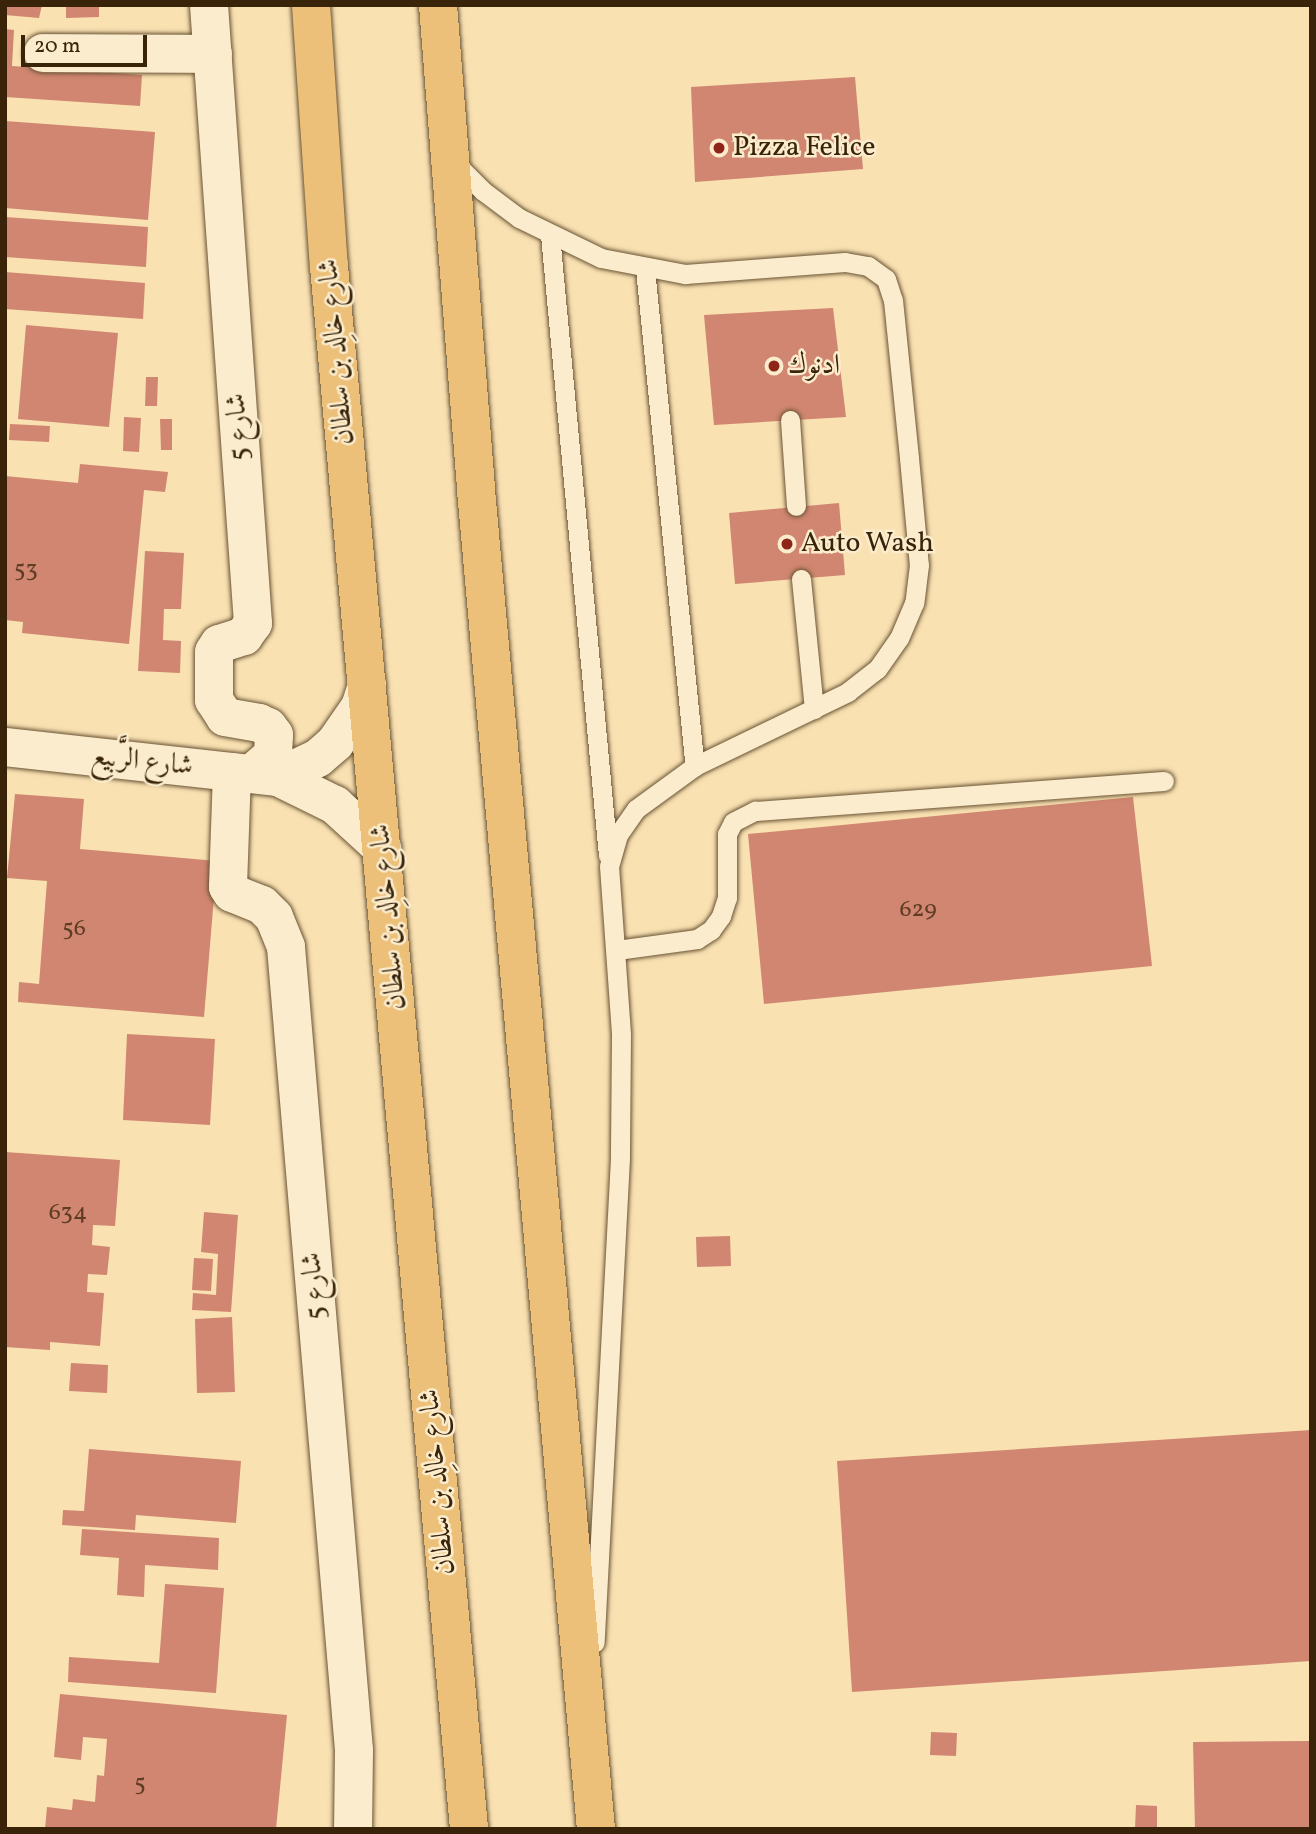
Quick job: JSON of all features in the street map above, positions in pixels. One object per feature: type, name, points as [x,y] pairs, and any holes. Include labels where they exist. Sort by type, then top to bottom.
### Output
[{"type":"main road","name":"شارع خالِد بن سلطان","points":[[311,5],[329,266],[469,1829]]},
{"type":"main road","points":[[438,5],[477,504],[596,1829]]},
{"type":"street","name":"شارع 5","points":[[209,5],[253,623],[244,636],[219,644],[214,652],[214,700],[225,718],[259,723],[268,727],[274,735],[273,755],[254,774],[228,887],[232,893],[262,905],[274,917],[286,947],[354,1750],[353,1829]]},
{"type":"street","points":[[43,53],[213,54]]},
{"type":"street","points":[[254,774],[318,758],[335,743],[360,707],[367,685]]},
{"type":"street","name":"شارع الرَّبِيع","points":[[5,747],[254,774],[335,804],[382,848]]},
{"type":"lane","points":[[450,159],[483,191],[519,218],[601,258],[645,269],[685,274],[845,262],[868,266],[886,279],[896,322],[919,565],[914,603],[899,638],[877,669],[848,692],[695,766],[636,809],[618,835],[609,866]]},
{"type":"lane","points":[[550,235],[617,950],[621,1035],[620,1158],[590,1748]]},
{"type":"lane","points":[[645,269],[695,766]]},
{"type":"lane","points":[[790,420],[796,506]]},
{"type":"lane","points":[[801,579],[814,709]]},
{"type":"lane","points":[[617,950],[697,939],[711,930],[721,916],[727,898],[727,834],[733,822],[755,811],[1164,781]]},
{"type":"building","points":[[5,5],[42,5],[39,18],[5,15]]},
{"type":"building","points":[[66,5],[99,5],[99,17],[66,18]]},
{"type":"building","points":[[5,29],[14,30],[12,66],[142,75],[140,106],[5,97]]},
{"type":"building","points":[[855,77],[863,169],[695,182],[691,87]]},
{"type":"building","points":[[5,121],[155,132],[148,220],[5,208]]},
{"type":"building","points":[[5,217],[148,227],[146,267],[5,257]]},
{"type":"building","points":[[5,272],[145,283],[143,319],[5,309]]},
{"type":"building","name":"ادنوك","points":[[833,308],[846,417],[714,425],[704,315]]},
{"type":"building","points":[[26,325],[118,333],[109,427],[18,419]]},
{"type":"building","points":[[146,377],[158,377],[157,406],[145,406]]},
{"type":"building","points":[[124,417],[141,418],[139,452],[123,451]]},
{"type":"building","points":[[160,419],[172,419],[172,450],[161,450]]},
{"type":"building","points":[[10,424],[50,426],[49,442],[9,440]]},
{"type":"building","points":[[80,464],[168,472],[165,492],[144,490],[129,644],[22,633],[23,622],[5,620],[5,476],[78,483]]},
{"type":"building","name":"Auto Wash","points":[[839,503],[845,575],[735,584],[729,513]]},
{"type":"building","points":[[145,551],[184,553],[181,609],[164,609],[163,640],[181,641],[180,673],[138,671]]},
{"type":"building","points":[[15,794],[84,799],[80,849],[217,861],[204,1017],[18,1002],[19,982],[39,984],[47,881],[7,878]]},
{"type":"building","points":[[1133,797],[1152,966],[764,1004],[748,834]]},
{"type":"building","points":[[127,1034],[215,1039],[210,1125],[123,1120]]},
{"type":"building","points":[[5,1152],[120,1160],[115,1226],[93,1225],[92,1245],[110,1247],[107,1275],[88,1274],[87,1292],[104,1293],[100,1346],[50,1342],[50,1350],[5,1347]]},
{"type":"building","points":[[204,1212],[238,1215],[231,1312],[192,1310],[193,1293],[216,1295],[218,1254],[201,1252]]},
{"type":"building","points":[[730,1236],[731,1266],[697,1267],[696,1237]]},
{"type":"building","points":[[194,1258],[213,1259],[211,1291],[192,1290]]},
{"type":"building","points":[[232,1317],[235,1392],[197,1393],[195,1319]]},
{"type":"building","points":[[71,1363],[108,1365],[107,1393],[69,1391]]},
{"type":"building","points":[[1311,1430],[1311,1661],[852,1692],[837,1461]]},
{"type":"building","points":[[89,1449],[241,1461],[236,1523],[136,1515],[135,1530],[62,1525],[63,1510],[84,1511]]},
{"type":"building","points":[[82,1529],[219,1538],[218,1570],[145,1565],[144,1597],[117,1595],[119,1558],[80,1555]]},
{"type":"building","points":[[165,1584],[224,1588],[216,1693],[68,1682],[69,1657],[159,1663]]},
{"type":"building","points":[[60,1694],[287,1715],[276,1829],[45,1829],[47,1807],[72,1810],[73,1799],[95,1802],[97,1775],[104,1776],[107,1739],[83,1737],[81,1760],[54,1757]]},
{"type":"building","points":[[931,1732],[957,1733],[956,1756],[930,1755]]},
{"type":"building","points":[[1311,1741],[1311,1829],[1195,1829],[1193,1742]]},
{"type":"building","points":[[1136,1805],[1157,1806],[1157,1829],[1135,1829]]},
{"type":"place","name":"Pizza Felice","points":[[719,148]]},
{"type":"place","name":"ادنوك","points":[[774,366]]},
{"type":"place","name":"Auto Wash","points":[[787,544]]}]
